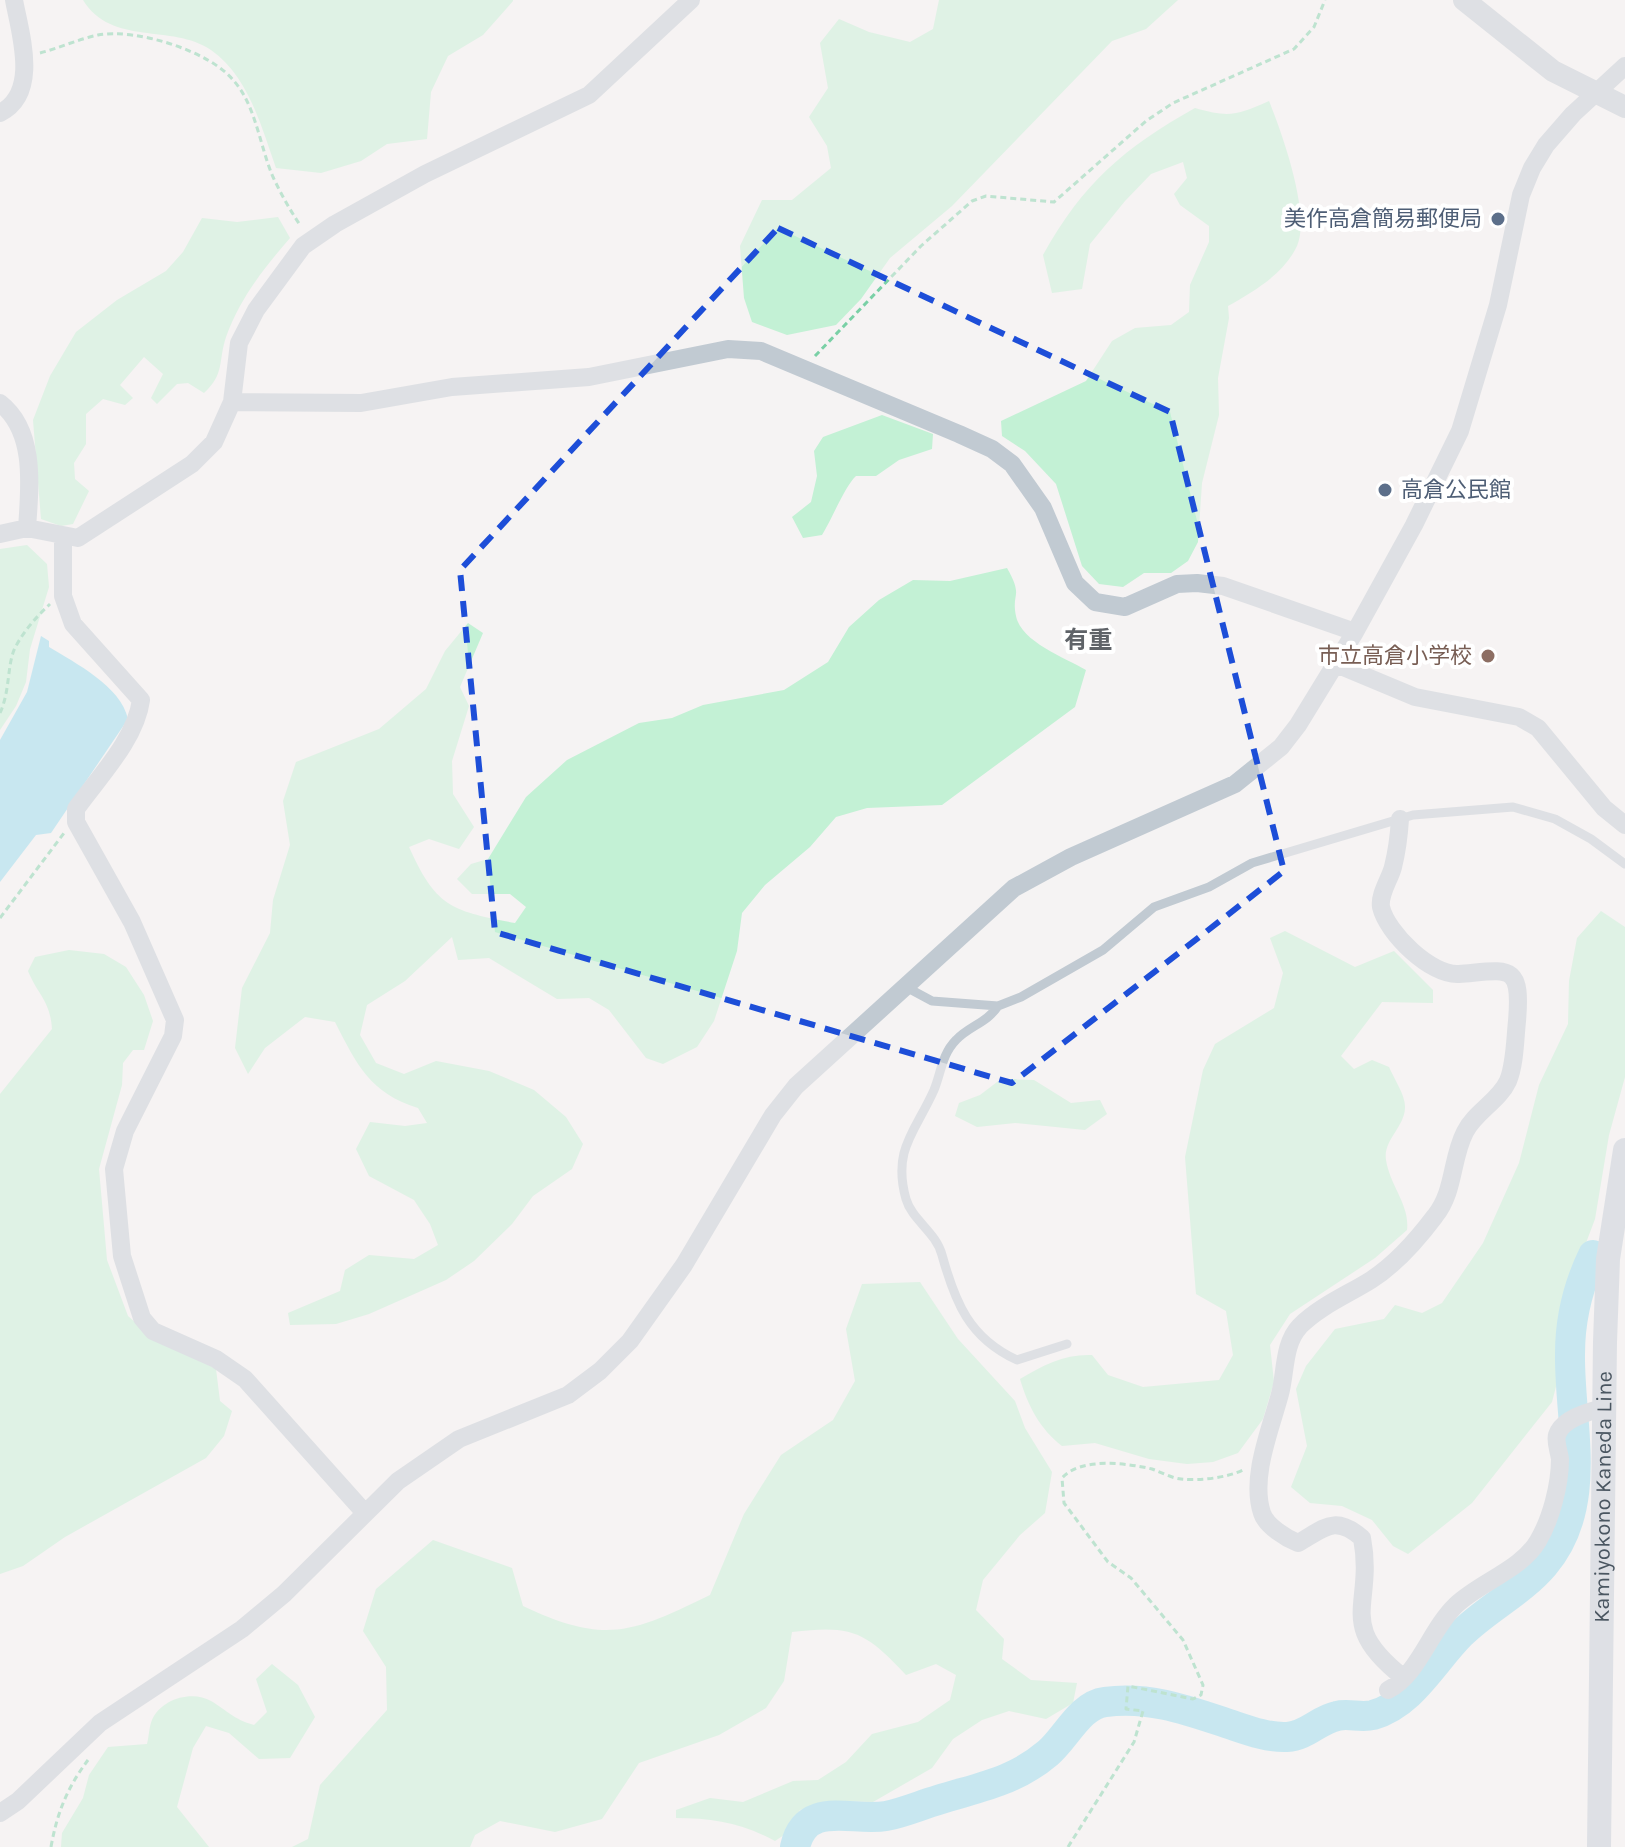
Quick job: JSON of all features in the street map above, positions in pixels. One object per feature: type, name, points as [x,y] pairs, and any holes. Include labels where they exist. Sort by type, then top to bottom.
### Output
[{"type":"main road","name":"Kamiyokono Kaneda Line","points":[[1599,1847],[1596,1410],[1608,1259],[1625,1150]]},
{"type":"street","points":[[0,113],[18,94],[25,71],[14,0]]},
{"type":"street","points":[[0,534],[27,528],[63,538],[78,538],[94,531],[192,464],[214,442],[232,402],[239,343],[263,299],[312,239],[425,174],[589,95],[691,0]]},
{"type":"street","points":[[1464,0],[1540,62],[1625,107]]},
{"type":"street","points":[[0,1813],[18,1801],[100,1723],[242,1629],[284,1594],[398,1481],[459,1439],[568,1395],[630,1341],[684,1265],[773,1115],[796,1086],[1014,888],[1033,876],[1235,784],[1259,767],[1298,725],[1336,664],[1414,525],[1460,431],[1498,305],[1521,195],[1532,168],[1546,145],[1625,66]]},
{"type":"street","points":[[232,402],[361,403],[452,387],[589,377],[728,349],[761,351],[959,434],[1012,464],[1043,508],[1075,583],[1095,602],[1125,607],[1142,603],[1177,584],[1197,583],[1223,586],[1355,632]]},
{"type":"street","points":[[0,403],[14,413],[26,450],[30,482],[27,528]]},
{"type":"street","points":[[63,538],[63,596],[79,633],[141,700],[140,712],[127,736],[76,809],[76,822],[132,922],[175,1020],[173,1036],[125,1131],[114,1169],[122,1256],[142,1318],[153,1331],[216,1359],[245,1379],[365,1513]]},
{"type":"street","points":[[1336,664],[1415,697],[1519,717],[1538,728],[1604,808],[1625,825]]},
{"type":"street","points":[[1400,819],[1393,867],[1380,903],[1385,920],[1418,956],[1443,971],[1457,974],[1493,968],[1511,975],[1520,989],[1510,1068],[1507,1082],[1473,1118],[1463,1136],[1449,1193],[1437,1214],[1391,1265],[1316,1313],[1290,1339],[1281,1392],[1262,1460],[1262,1514],[1289,1539],[1298,1543],[1321,1526],[1335,1525],[1353,1530],[1362,1538],[1361,1623],[1368,1644],[1404,1678]]},
{"type":"street","points":[[1388,1690],[1404,1678],[1438,1625],[1456,1605],[1528,1555],[1539,1540],[1559,1479],[1556,1436],[1562,1426],[1596,1410]]},
{"type":"lane","points":[[906,987],[932,1001],[998,1006],[1021,997],[1103,950],[1154,907],[1209,887],[1252,863],[1400,819],[1513,807],[1555,819],[1591,839],[1625,864]]},
{"type":"lane","points":[[998,1006],[991,1017],[958,1037],[948,1050],[934,1091],[912,1126],[903,1157],[902,1182],[907,1204],[934,1234],[956,1304],[972,1324],[1002,1353],[1017,1360],[1067,1344]]},
{"type":"path","points":[[805,368],[921,246],[972,201],[986,196],[1054,202],[1146,121],[1173,103],[1294,49],[1314,27],[1325,0]]},
{"type":"path","points":[[24,53],[40,53],[101,35],[131,36],[178,46],[209,60],[235,81],[251,113],[273,177],[312,239]]},
{"type":"path","points":[[0,713],[9,690],[13,652],[34,619],[63,596]]},
{"type":"path","points":[[0,918],[57,842],[76,822]]},
{"type":"path","points":[[1068,1847],[1134,1742],[1140,1726],[1143,1711],[1126,1709],[1128,1686],[1193,1699],[1201,1695],[1203,1685],[1183,1640],[1131,1578],[1108,1562],[1064,1503],[1062,1478],[1068,1471],[1094,1464],[1148,1468],[1179,1479],[1197,1479],[1235,1474],[1262,1460]]},
{"type":"path","points":[[51,1847],[58,1811],[70,1784],[93,1754]]},
{"type":"highlighted area","points":[[778,228],[1170,412],[1284,871],[1012,1083],[495,932],[460,570]]},
{"type":"green space","points":[[83,0],[513,1],[483,35],[448,56],[431,92],[427,139],[387,144],[361,161],[321,173],[276,168],[259,119],[244,88],[224,61],[211,50],[179,37],[110,24],[95,15]]},
{"type":"green space","points":[[939,0],[1178,0],[1146,29],[1112,41],[952,206],[890,258],[861,299],[836,325],[787,335],[752,322],[744,298],[740,246],[762,200],[792,200],[831,168],[827,146],[809,117],[828,88],[820,43],[839,19],[869,32],[910,42],[933,29]]},
{"type":"green space","points":[[1269,101],[1298,194],[1300,232],[1297,246],[1284,265],[1258,288],[1228,306],[1229,318],[1218,378],[1219,415],[1202,483],[1198,542],[1188,561],[1171,573],[1144,573],[1123,587],[1099,584],[1082,566],[1056,484],[1025,451],[1002,436],[1001,421],[1086,381],[1112,341],[1135,328],[1171,325],[1189,312],[1190,285],[1209,242],[1209,226],[1180,205],[1174,194],[1187,178],[1183,162],[1151,174],[1090,244],[1082,289],[1052,293],[1043,255],[1090,187],[1147,138],[1195,108],[1233,114]]},
{"type":"green space","points":[[278,217],[290,238],[262,272],[238,309],[211,386],[204,393],[188,383],[177,384],[157,404],[151,398],[163,374],[144,357],[120,385],[133,398],[125,405],[103,399],[86,414],[86,444],[74,463],[75,479],[89,491],[73,524],[61,526],[41,519],[33,420],[50,376],[76,332],[117,300],[166,271],[183,252],[202,218],[237,222]]},
{"type":"green space","points":[[882,415],[933,434],[932,449],[899,460],[876,476],[856,476],[822,535],[803,538],[792,517],[811,502],[817,476],[814,451],[823,437]]},
{"type":"green space","points":[[27,545],[47,564],[49,587],[30,649],[26,682],[16,706],[0,730],[0,549]]},
{"type":"green space","points":[[1007,568],[1015,585],[1016,616],[1026,634],[1086,670],[1075,707],[942,805],[867,808],[836,817],[810,847],[765,885],[742,913],[737,951],[714,1021],[697,1047],[663,1064],[646,1058],[609,1010],[589,998],[557,999],[489,958],[458,960],[452,937],[405,981],[367,1005],[360,1035],[376,1063],[404,1074],[436,1061],[489,1071],[534,1090],[566,1117],[583,1144],[572,1169],[533,1196],[512,1224],[474,1261],[446,1280],[369,1314],[336,1324],[290,1325],[288,1313],[340,1291],[345,1270],[369,1255],[414,1259],[438,1245],[430,1224],[414,1200],[369,1176],[356,1149],[370,1122],[405,1126],[427,1123],[418,1108],[376,1086],[358,1064],[335,1022],[305,1017],[265,1048],[248,1074],[235,1048],[242,988],[270,933],[273,900],[290,845],[283,801],[296,762],[379,729],[426,689],[445,651],[468,623],[483,633],[460,687],[469,706],[452,761],[453,794],[474,827],[459,849],[429,839],[409,847],[428,882],[448,903],[460,910],[515,923],[526,907],[510,894],[472,894],[457,879],[471,864],[488,859],[526,797],[567,760],[639,723],[672,718],[703,705],[784,690],[828,662],[849,627],[879,600],[913,580],[950,581]]},
{"type":"green space","points":[[1601,911],[1625,927],[1625,1077],[1609,1135],[1595,1219],[1575,1272],[1562,1321],[1558,1379],[1552,1402],[1472,1503],[1408,1554],[1393,1546],[1372,1520],[1342,1506],[1310,1503],[1291,1487],[1307,1446],[1296,1389],[1306,1366],[1335,1329],[1384,1319],[1395,1305],[1422,1313],[1442,1303],[1483,1243],[1519,1163],[1539,1085],[1568,1024],[1569,981],[1577,938]]},
{"type":"green space","points":[[1285,931],[1355,967],[1394,951],[1433,990],[1433,1003],[1382,1002],[1341,1056],[1354,1069],[1372,1060],[1389,1067],[1402,1093],[1404,1115],[1388,1146],[1386,1160],[1406,1212],[1407,1230],[1375,1258],[1290,1314],[1270,1345],[1274,1382],[1263,1419],[1238,1453],[1213,1462],[1187,1464],[1149,1459],[1095,1443],[1062,1446],[1041,1424],[1023,1389],[1020,1379],[1037,1369],[1063,1358],[1092,1355],[1108,1375],[1143,1387],[1219,1380],[1233,1355],[1226,1311],[1196,1294],[1185,1157],[1203,1070],[1215,1044],[1274,1008],[1283,973],[1270,938]]},
{"type":"green space","points":[[69,950],[104,954],[126,967],[144,995],[153,1021],[144,1050],[133,1050],[123,1063],[122,1085],[99,1169],[107,1260],[128,1316],[145,1331],[216,1369],[220,1401],[232,1411],[224,1436],[206,1458],[65,1537],[23,1566],[0,1574],[0,1094],[52,1029],[46,1005],[28,971],[35,957]]},
{"type":"green space","points":[[1001,1079],[1034,1080],[1071,1103],[1100,1100],[1107,1114],[1085,1130],[1015,1123],[977,1127],[955,1116],[959,1103],[980,1095]]},
{"type":"green space","points":[[920,1282],[958,1339],[1015,1401],[1025,1428],[1052,1472],[1045,1513],[1020,1535],[983,1580],[976,1610],[1004,1639],[1002,1659],[1031,1680],[1077,1683],[1073,1703],[1046,1719],[1009,1711],[982,1720],[953,1739],[932,1768],[873,1802],[833,1801],[800,1810],[787,1833],[775,1841],[727,1823],[676,1818],[676,1810],[710,1798],[743,1802],[793,1781],[818,1780],[846,1762],[872,1734],[918,1722],[950,1700],[956,1675],[936,1664],[906,1675],[879,1649],[856,1634],[829,1630],[792,1632],[784,1681],[766,1708],[719,1735],[639,1763],[602,1819],[555,1832],[500,1821],[475,1835],[470,1847],[292,1847],[308,1839],[320,1785],[387,1710],[386,1667],[363,1631],[376,1589],[433,1540],[512,1568],[523,1606],[576,1626],[598,1630],[638,1625],[710,1595],[744,1514],[781,1455],[833,1420],[855,1381],[846,1329],[862,1284]]},
{"type":"green space","points":[[272,1664],[298,1685],[315,1717],[290,1758],[259,1759],[229,1733],[206,1726],[193,1748],[177,1807],[209,1847],[61,1847],[62,1833],[83,1798],[89,1775],[108,1747],[147,1744],[156,1713],[178,1698],[203,1698],[254,1725],[267,1712],[256,1679]]},
{"type":"water","points":[[41,636],[49,641],[49,647],[107,686],[124,707],[128,719],[51,833],[36,835],[0,882],[0,740],[27,692]]},
{"type":"waterway","points":[[795,1847],[801,1832],[809,1823],[820,1818],[892,1815],[1022,1771],[1055,1747],[1081,1716],[1096,1704],[1137,1701],[1168,1706],[1258,1733],[1287,1737],[1301,1734],[1330,1718],[1373,1715],[1399,1702],[1461,1634],[1535,1575],[1560,1542],[1569,1517],[1576,1463],[1571,1328],[1579,1291],[1593,1255]]},
{"type":"place","name":"美作高倉簡易郵便局","points":[[1498,219]]},
{"type":"place","name":"高倉公民館","points":[[1385,490]]},
{"type":"place","name":"市立高倉小学校","points":[[1488,656]]},
{"type":"district","name":"有重","points":[[1088,640]]}]
